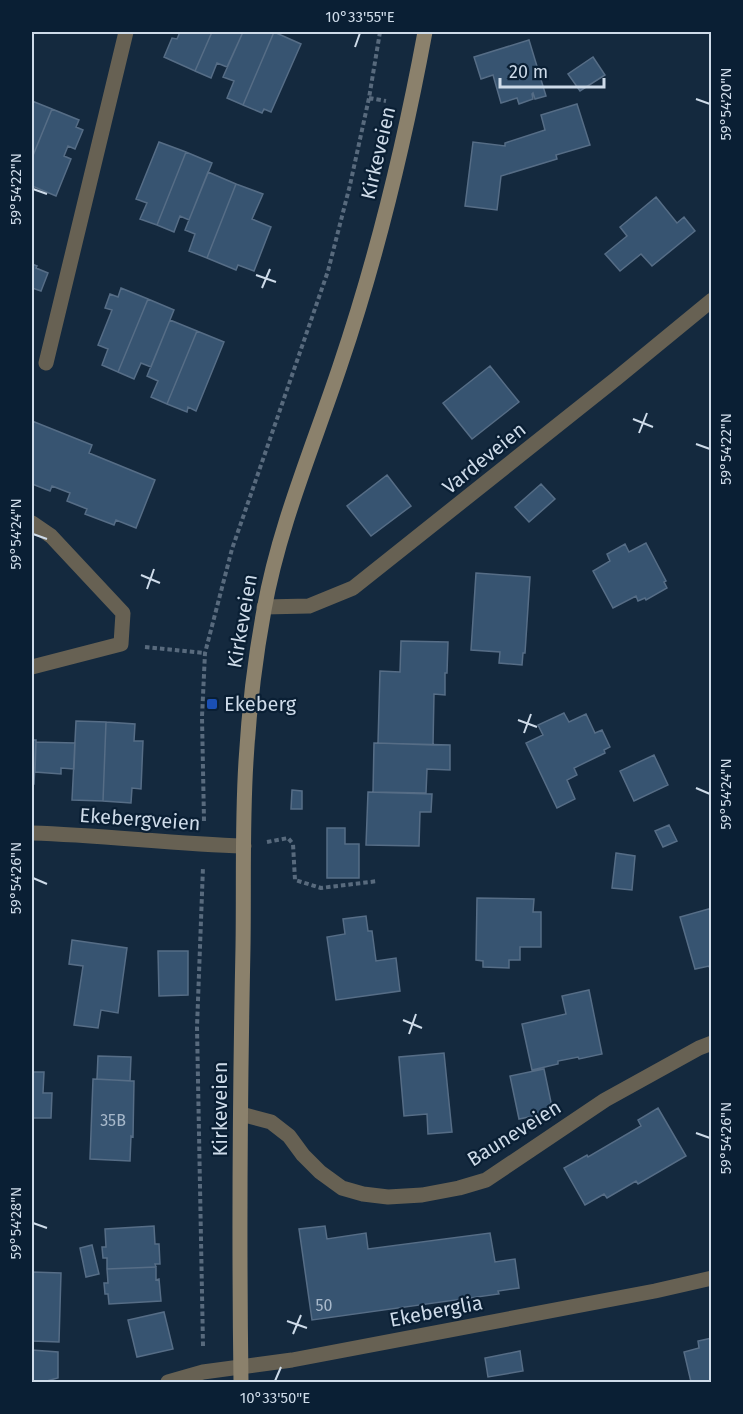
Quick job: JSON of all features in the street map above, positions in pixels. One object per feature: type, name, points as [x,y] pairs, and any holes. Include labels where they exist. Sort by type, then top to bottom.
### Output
[{"type":"main road","name":"Kirkeveien","points":[[241,1375],[244,846],[246,761],[251,695],[264,607],[273,567],[367,280],[411,107],[425,32]]},
{"type":"street","points":[[46,363],[126,32]]},
{"type":"street","name":"Vardeveien","points":[[264,607],[309,606],[353,588],[617,378],[711,300]]},
{"type":"street","points":[[32,523],[51,536],[123,613],[121,644],[32,667]]},
{"type":"street","name":"Ekebergveien","points":[[32,833],[244,846]]},
{"type":"street","name":"Bauneveien","points":[[241,1114],[271,1122],[289,1136],[303,1155],[321,1172],[342,1188],[363,1194],[388,1197],[422,1195],[486,1180],[605,1100],[711,1043]]},
{"type":"street","name":"Ekeberglia","points":[[168,1383],[203,1372],[241,1375],[292,1360],[655,1291],[711,1278]]},
{"type":"path","points":[[369,98],[390,102]]},
{"type":"path","points":[[121,644],[205,653]]},
{"type":"path","points":[[244,846],[288,838],[293,844],[295,880],[321,888],[378,881]]},
{"type":"building","points":[[180,32],[212,32],[195,71],[164,57],[172,38],[177,39]]},
{"type":"building","points":[[212,32],[243,32],[227,67],[217,63],[211,78],[195,71]]},
{"type":"building","points":[[243,32],[274,32],[243,105],[227,98],[234,81],[223,77]]},
{"type":"building","points":[[274,32],[301,44],[271,112],[264,109],[262,113],[243,105]]},
{"type":"building","points":[[529,40],[546,96],[535,99],[533,93],[533,99],[519,104],[517,98],[501,103],[493,75],[481,79],[474,57]]},
{"type":"building","points":[[593,57],[605,75],[580,91],[568,74]]},
{"type":"building","points":[[32,101],[52,109],[32,158]]},
{"type":"building","points":[[577,104],[590,145],[556,155],[557,159],[501,176],[497,210],[465,206],[473,142],[505,146],[505,143],[545,130],[541,115]]},
{"type":"building","points":[[52,109],[79,120],[76,127],[83,130],[75,149],[68,146],[64,156],[71,159],[56,196],[32,186],[32,158]]},
{"type":"building","points":[[159,142],[186,152],[157,225],[140,219],[147,203],[136,199]]},
{"type":"building","points":[[186,152],[212,163],[189,220],[180,216],[174,232],[157,225]]},
{"type":"building","points":[[208,172],[236,184],[207,258],[189,251],[195,234],[185,230]]},
{"type":"building","points":[[236,184],[263,194],[252,219],[271,227],[254,271],[238,265],[236,270],[207,258]]},
{"type":"building","points":[[656,197],[677,223],[684,217],[695,231],[652,266],[641,254],[620,271],[605,254],[627,236],[620,227]]},
{"type":"building","points":[[32,264],[48,273],[41,291],[32,288]]},
{"type":"building","points":[[121,288],[148,299],[118,372],[102,365],[108,349],[98,345],[112,310],[105,308],[110,294],[118,297]]},
{"type":"building","points":[[148,299],[174,310],[151,367],[141,363],[134,379],[118,372]]},
{"type":"building","points":[[170,320],[197,331],[167,404],[151,397],[158,381],[147,376]]},
{"type":"building","points":[[197,331],[224,342],[196,411],[188,407],[187,412],[167,404]]},
{"type":"building","points":[[490,366],[519,402],[472,439],[443,403]]},
{"type":"building","points":[[32,421],[92,445],[89,453],[155,480],[136,528],[116,520],[114,525],[85,514],[87,509],[67,501],[70,493],[52,486],[50,491],[32,484]]},
{"type":"building","points":[[387,475],[411,506],[371,536],[347,506]]},
{"type":"building","points":[[541,484],[555,499],[529,522],[515,507]]},
{"type":"building","points":[[646,543],[666,581],[664,582],[667,588],[646,600],[645,598],[638,601],[636,596],[613,608],[593,571],[610,561],[607,554],[625,544],[629,552]]},
{"type":"building","points":[[476,573],[530,577],[525,653],[523,653],[522,665],[499,663],[500,652],[471,650]]},
{"type":"building","points":[[401,641],[448,642],[445,695],[434,694],[433,745],[378,743],[380,671],[400,672]]},
{"type":"building","points":[[564,713],[569,722],[586,714],[595,733],[602,730],[610,747],[604,750],[605,753],[574,768],[577,775],[567,780],[575,799],[557,808],[526,743],[543,735],[538,725]]},
{"type":"building","points":[[76,721],[106,722],[103,801],[72,800]]},
{"type":"building","points":[[106,722],[135,724],[134,741],[143,741],[141,789],[132,788],[131,803],[103,801]]},
{"type":"building","points":[[32,740],[36,740],[34,784],[32,784]]},
{"type":"building","points":[[36,742],[75,743],[74,769],[61,768],[61,774],[35,772]]},
{"type":"building","points":[[374,743],[450,745],[450,770],[427,769],[426,793],[373,792]]},
{"type":"building","points":[[654,755],[668,785],[634,801],[620,771]]},
{"type":"building","points":[[292,790],[302,791],[302,809],[291,809]]},
{"type":"building","points":[[368,792],[432,794],[431,812],[420,812],[419,846],[366,845]]},
{"type":"building","points":[[669,825],[677,841],[663,847],[655,831]]},
{"type":"building","points":[[327,828],[345,828],[345,844],[359,844],[359,878],[327,878]]},
{"type":"building","points":[[616,853],[635,856],[632,890],[612,888]]},
{"type":"building","points":[[477,898],[534,899],[533,912],[541,912],[541,947],[520,947],[520,960],[509,960],[509,968],[483,967],[483,961],[476,960]]},
{"type":"building","points":[[712,908],[712,975],[709,966],[695,969],[680,917]]},
{"type":"building","points":[[366,916],[368,931],[372,931],[376,961],[396,958],[400,991],[336,1000],[327,937],[345,934],[343,919]]},
{"type":"building","points":[[72,940],[127,948],[118,1013],[101,1010],[98,1028],[74,1025],[83,966],[69,964]]},
{"type":"building","points":[[158,951],[188,951],[188,995],[159,996]]},
{"type":"building","points":[[589,990],[602,1054],[558,1061],[558,1064],[532,1070],[522,1024],[566,1014],[562,996]]},
{"type":"building","points":[[444,1053],[452,1132],[428,1134],[427,1114],[404,1116],[399,1057]]},
{"type":"building","points":[[98,1056],[131,1057],[130,1081],[97,1079]]},
{"type":"building","points":[[544,1069],[553,1112],[519,1119],[510,1076]]},
{"type":"building","points":[[32,1072],[44,1072],[43,1093],[52,1093],[51,1118],[32,1118]]},
{"type":"building","points":[[93,1079],[134,1081],[130,1161],[90,1159]]},
{"type":"building","points":[[658,1108],[686,1156],[638,1184],[636,1181],[607,1198],[604,1194],[585,1205],[564,1168],[587,1155],[588,1157],[641,1126],[638,1120]]},
{"type":"building","points":[[154,1226],[155,1244],[159,1244],[160,1264],[155,1264],[156,1267],[107,1269],[107,1258],[103,1258],[102,1247],[106,1247],[105,1229]]},
{"type":"building","points":[[325,1226],[327,1239],[366,1233],[368,1249],[490,1233],[495,1262],[515,1259],[519,1288],[498,1291],[499,1294],[312,1320],[299,1229]]},
{"type":"building","points":[[92,1245],[99,1274],[86,1277],[80,1248]]},
{"type":"building","points":[[156,1267],[156,1280],[159,1279],[161,1301],[109,1304],[104,1283],[108,1283],[107,1269]]},
{"type":"building","points":[[32,1272],[61,1273],[59,1342],[32,1341]]},
{"type":"building","points":[[164,1312],[173,1349],[137,1357],[128,1320]]},
{"type":"building","points":[[712,1338],[712,1382],[691,1382],[684,1352],[699,1348],[698,1341]]},
{"type":"building","points":[[32,1350],[58,1352],[58,1378],[32,1382]]},
{"type":"building","points":[[520,1351],[523,1371],[488,1377],[485,1358]]},
{"type":"place","name":"Ekeberg","points":[[212,704]]}]
